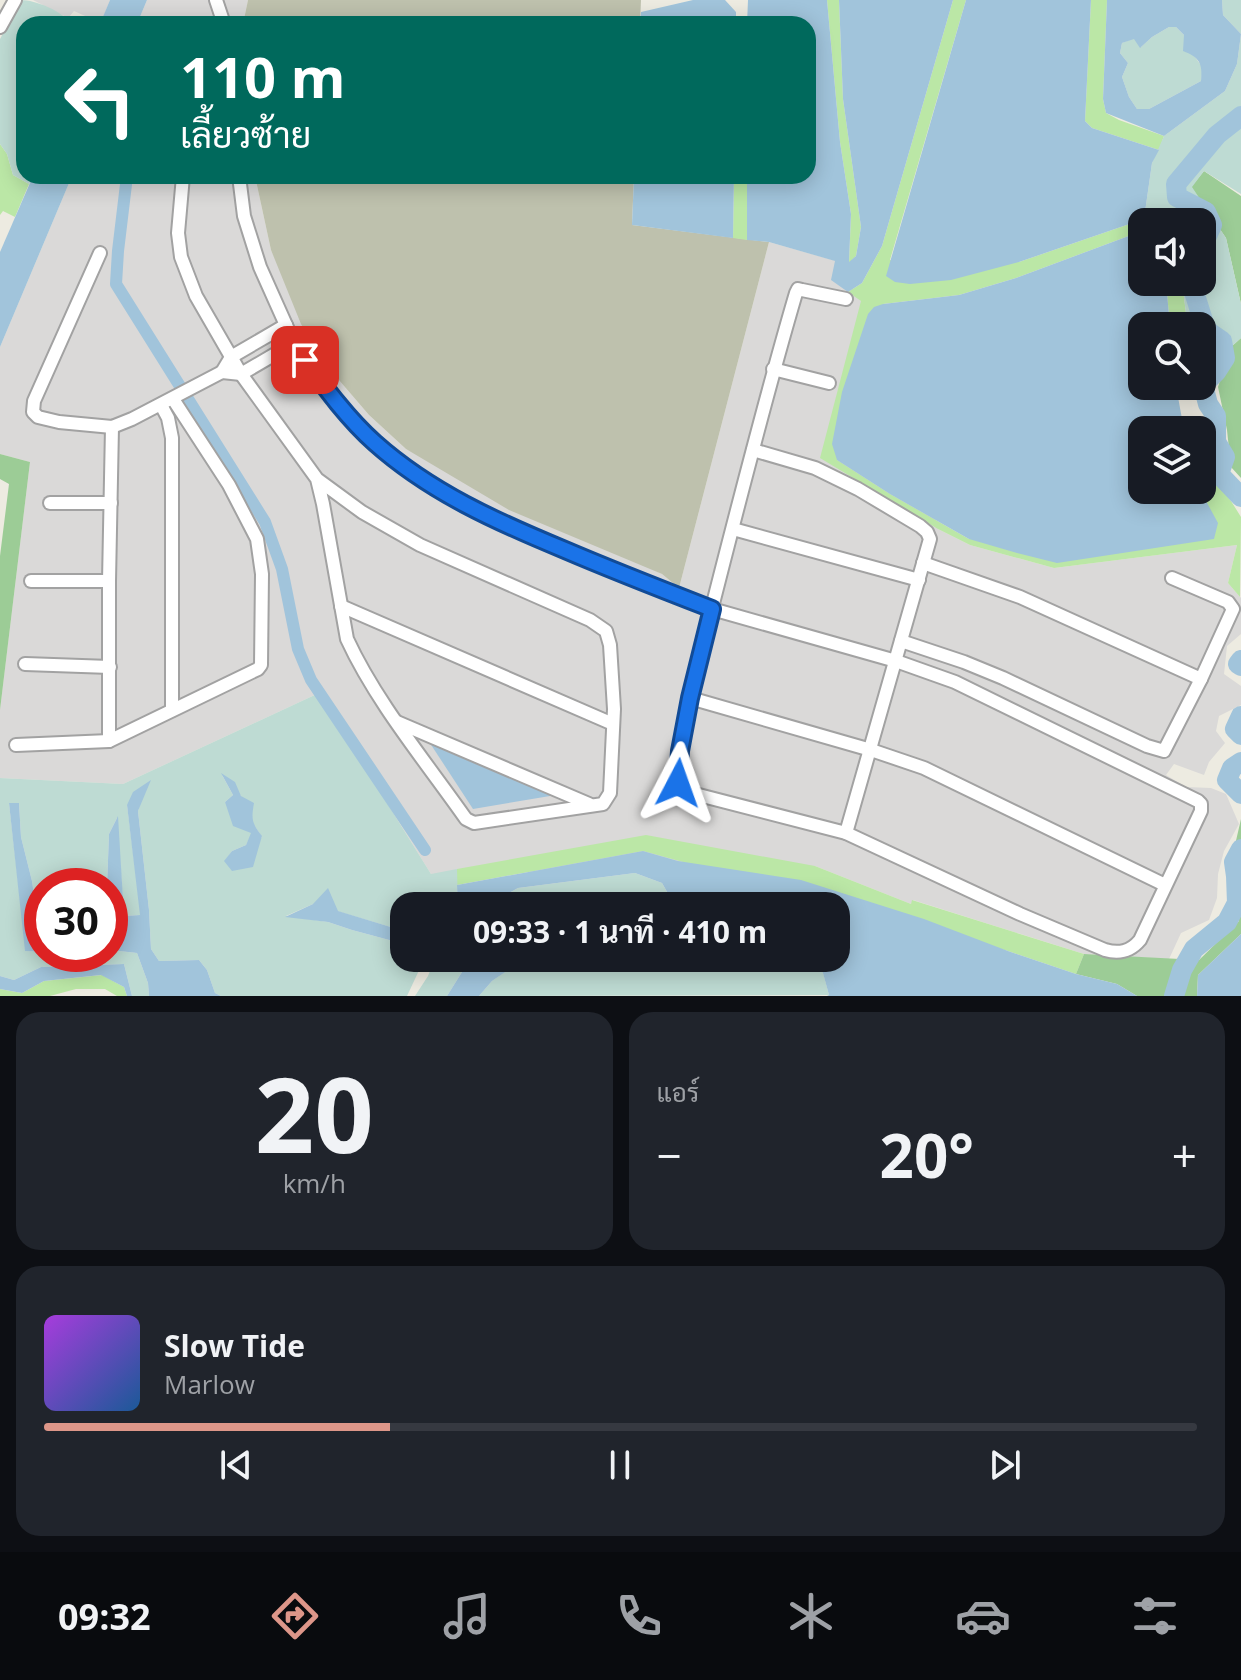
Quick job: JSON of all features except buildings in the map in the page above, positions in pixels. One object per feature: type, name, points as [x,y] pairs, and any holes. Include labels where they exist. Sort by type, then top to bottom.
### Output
[{"type":"street","points":[[0,27],[15,0]]},
{"type":"street","points":[[182,184],[178,233],[181,257],[196,296],[241,374],[317,479],[362,512],[420,545],[606,631],[610,645],[614,709],[610,793],[603,804],[469,822],[397,722],[347,639],[317,479]]},
{"type":"street","points":[[240,184],[244,216],[260,267],[294,343],[333,399],[373,442],[414,475],[462,504],[518,531],[712,609],[896,661],[955,682],[1198,801],[1201,811],[1140,940],[1129,950],[1115,953],[1105,950],[846,833],[691,793],[680,787],[680,751],[690,698],[712,609],[773,369],[796,293],[798,289],[846,299]]},
{"type":"street","points":[[100,253],[33,407],[38,417],[112,427],[205,382],[222,372],[231,357],[286,325]]},
{"type":"street","points":[[222,372],[241,374],[294,343]]},
{"type":"street","points":[[773,369],[829,383]]},
{"type":"street","points":[[16,745],[109,741],[258,669],[262,660],[262,574],[257,539],[229,485],[188,421],[169,401]]},
{"type":"street","points":[[169,401],[172,438],[172,710]]},
{"type":"street","points":[[170,428],[188,421]]},
{"type":"street","points":[[109,741],[112,427]]},
{"type":"street","points":[[753,450],[815,468],[858,489],[920,526],[930,539],[846,833]]},
{"type":"street","points":[[50,503],[111,503]]},
{"type":"street","points":[[323,504],[362,512]]},
{"type":"street","points":[[733,529],[919,580]]},
{"type":"street","points":[[923,563],[1020,597],[1201,679]]},
{"type":"street","points":[[901,641],[964,662],[1161,751],[1166,750],[1233,609],[1228,602],[1172,578]]},
{"type":"street","points":[[31,581],[109,581]]},
{"type":"street","points":[[341,606],[613,724]]},
{"type":"street","points":[[25,664],[110,667]]},
{"type":"street","points":[[690,698],[908,762],[1165,885]]},
{"type":"street","points":[[397,722],[592,806]]},
{"type":"shaded area","points":[[21,0],[48,7],[63,16],[16,16],[16,177],[0,144],[0,39]]},
{"type":"shaded area","points":[[33,0],[110,0],[104,16],[85,16],[74,11],[70,16]]},
{"type":"shaded area","points":[[110,0],[147,0],[140,16],[103,16]]},
{"type":"shaded area","points":[[147,0],[248,0],[245,16],[140,16]]},
{"type":"shaded area","points":[[248,0],[641,0],[640,16],[245,16]]},
{"type":"shaded area","points":[[693,0],[725,0],[736,16],[641,16],[641,12]]},
{"type":"shaded area","points":[[748,0],[827,0],[840,142],[851,214],[849,262],[856,256],[861,227],[843,99],[839,0],[953,0],[882,246],[862,283],[848,292],[831,280],[835,261],[769,242],[747,240],[747,184],[816,184],[816,16],[747,16]]},
{"type":"shaded area","points":[[966,0],[1091,0],[1085,121],[1092,128],[1159,150],[1152,163],[1146,208],[1128,208],[1128,225],[1019,262],[951,280],[910,284],[895,282],[886,276]]},
{"type":"shaded area","points":[[1107,0],[1222,0],[1223,15],[1241,34],[1237,64],[1225,91],[1164,136],[1106,113],[1103,99]],"holes":[[[1169,27],[1176,27],[1184,35],[1183,51],[1199,62],[1201,81],[1149,109],[1137,109],[1122,77],[1128,63],[1120,53],[1122,43],[1134,39],[1140,48]]]},
{"type":"shaded area","points":[[1222,0],[1241,0],[1241,34],[1223,15]]},
{"type":"shaded area","points":[[1169,27],[1176,27],[1184,35],[1184,42],[1203,68],[1201,81],[1149,109],[1137,109],[1122,77],[1128,63],[1120,53],[1122,43],[1134,38],[1141,47]]},
{"type":"shaded area","points":[[1241,34],[1241,194],[1204,171],[1192,187],[1206,208],[1146,208],[1152,163],[1164,136],[1225,91],[1237,64]]},
{"type":"shaded area","points":[[30,184],[69,184],[0,347],[0,252]]},
{"type":"shaded area","points":[[69,184],[257,184],[271,250],[326,365],[369,415],[406,449],[662,574],[679,588],[769,242],[836,261],[861,301],[938,529],[970,545],[1054,568],[1237,545],[1228,583],[1241,598],[1241,634],[1227,646],[1224,674],[1241,686],[1241,705],[1219,716],[1216,731],[1225,743],[1209,762],[1204,775],[1174,764],[1166,775],[1186,787],[1211,788],[1226,794],[1239,824],[1224,851],[1218,874],[1217,898],[1209,920],[1181,933],[1169,959],[1084,954],[913,900],[911,904],[815,866],[431,874],[319,693],[123,784],[0,778],[0,710],[30,462],[0,454],[0,347]]},
{"type":"shaded area","points":[[257,184],[634,184],[632,225],[769,242],[679,588],[662,574],[509,510],[406,449],[369,415],[326,365],[301,324],[271,250]]},
{"type":"shaded area","points":[[634,184],[734,184],[733,238],[632,225]]},
{"type":"shaded area","points":[[1216,223],[1226,238],[1241,304],[1241,338],[1231,347],[1216,330],[1216,312],[1186,312],[1184,296],[1216,296]]},
{"type":"shaded area","points":[[1128,236],[1128,296],[1167,296],[1169,312],[1128,312],[1128,400],[1179,400],[1181,416],[1128,416],[1128,504],[1208,504],[1218,523],[1214,539],[1057,563],[969,539],[837,460],[832,444],[842,392],[868,314],[874,307],[959,295],[1016,278]]},
{"type":"shaded area","points":[[319,693],[431,874],[457,869],[458,892],[390,892],[390,927],[313,904],[286,916],[328,922],[390,940],[390,972],[418,972],[407,996],[221,996],[215,993],[207,970],[199,960],[159,961],[151,949],[138,811],[141,801],[127,805],[141,915],[128,916],[128,868],[121,868],[117,818],[109,834],[108,868],[29,868],[21,837],[19,803],[9,803],[24,934],[24,972],[31,972],[14,980],[0,976],[0,778],[123,784]],"holes":[[[222,775],[241,796],[262,837],[225,861],[232,851],[246,845],[252,833],[225,802],[233,795]]]},
{"type":"shaded area","points":[[424,734],[556,795],[473,809]]},
{"type":"shaded area","points":[[221,773],[235,782],[241,796],[254,803],[253,821],[262,836],[253,867],[232,871],[224,861],[232,851],[246,845],[251,833],[233,826],[225,802],[233,795]]},
{"type":"shaded area","points":[[151,780],[138,811],[151,949],[159,961],[199,960],[207,970],[215,993],[221,996],[149,996],[148,983],[137,953],[128,952],[128,916],[140,915],[127,805],[133,792]]},
{"type":"shaded area","points":[[9,803],[19,803],[21,837],[29,868],[24,868],[24,942]]},
{"type":"shaded area","points":[[118,816],[121,868],[108,868],[109,834]]},
{"type":"shaded area","points":[[643,851],[678,861],[801,880],[839,892],[667,892],[662,883],[635,873],[518,888],[511,892],[457,892],[457,885]]},
{"type":"shaded area","points":[[635,873],[662,883],[667,892],[511,892],[518,888]]},
{"type":"shaded area","points":[[328,888],[338,911],[390,927],[390,940],[328,922],[285,917],[313,904]]},
{"type":"shaded area","points":[[850,896],[1076,974],[1117,984],[1137,996],[827,996],[823,972],[850,972]]},
{"type":"shaded area","points":[[1241,934],[1241,996],[1197,996],[1198,975]]},
{"type":"shaded area","points":[[128,952],[137,953],[148,983],[149,996],[132,996],[126,972]]},
{"type":"shaded area","points":[[31,972],[126,972],[132,996],[127,996],[124,987],[101,975],[44,981],[22,993],[0,989],[0,976],[14,980]]},
{"type":"shaded area","points":[[430,972],[462,972],[447,996],[415,996]]},
{"type":"shaded area","points":[[462,972],[505,972],[479,996],[447,996]]},
{"type":"shaded area","points":[[505,972],[823,972],[829,995],[479,996]]},
{"type":"green space","points":[[827,0],[839,0],[843,99],[861,227],[856,256],[849,263],[851,214],[840,142]]},
{"type":"green space","points":[[953,0],[966,0],[890,260],[1019,262],[1128,225],[1128,236],[1016,278],[959,295],[883,304],[837,460],[969,539],[1149,504],[1216,504],[1216,483],[1241,517],[1240,597],[1228,583],[1237,545],[1054,568],[970,545],[820,458],[861,301],[848,292],[862,283],[882,246]]},
{"type":"green space","points":[[1091,0],[1107,0],[1103,99],[1106,113],[1164,136],[1159,150],[1092,128],[1085,121]]},
{"type":"green space","points":[[0,144],[7,154],[16,184],[29,184],[15,217],[3,211],[0,215]]},
{"type":"green space","points":[[1204,171],[1241,196],[1241,304],[1226,238],[1216,223],[1216,208],[1205,208],[1191,187]]},
{"type":"green space","points":[[734,184],[747,184],[747,240],[733,238]]},
{"type":"green space","points":[[1167,296],[1184,296],[1186,312],[1169,312]]},
{"type":"green space","points":[[1241,338],[1241,478],[1231,467],[1218,387],[1231,347]]},
{"type":"green space","points":[[0,454],[30,462],[0,710],[0,556],[9,484],[0,479]]},
{"type":"green space","points":[[1241,819],[1241,934],[1198,975],[1197,996],[1137,996],[1117,984],[1076,974],[1084,954],[1199,960],[1239,921],[1229,871]]},
{"type":"green space","points":[[646,835],[815,866],[911,904],[912,900],[1084,954],[1076,974],[1008,951],[850,908],[850,892],[793,892],[643,851],[457,885],[457,869]]},
{"type":"green space","points":[[102,975],[124,987],[127,996],[117,996],[105,989],[76,989],[50,996],[0,996],[0,989],[22,993],[44,981]]},
{"type":"waterway","points":[[1198,208],[1177,197],[1176,184],[1217,135],[1241,116]]},
{"type":"waterway","points":[[126,184],[116,284],[265,522],[282,569],[298,649],[311,680],[425,850]]},
{"type":"waterway","points":[[1195,296],[1206,330],[1222,341],[1225,358],[1203,385],[1208,404],[1216,416],[1216,442],[1225,457],[1219,474],[1241,497]]},
{"type":"waterway","points":[[1241,660],[1238,664],[1241,666]]},
{"type":"waterway","points":[[1241,716],[1235,729],[1241,735]]},
{"type":"waterway","points":[[1241,762],[1232,768],[1227,780],[1241,794]]},
{"type":"waterway","points":[[1174,996],[1182,970],[1194,949],[1227,922],[1237,903],[1234,862],[1241,849]]},
{"type":"route","points":[[305,360],[333,399],[373,442],[414,475],[462,504],[518,531],[712,609],[690,698],[680,751],[678,783]]}]
